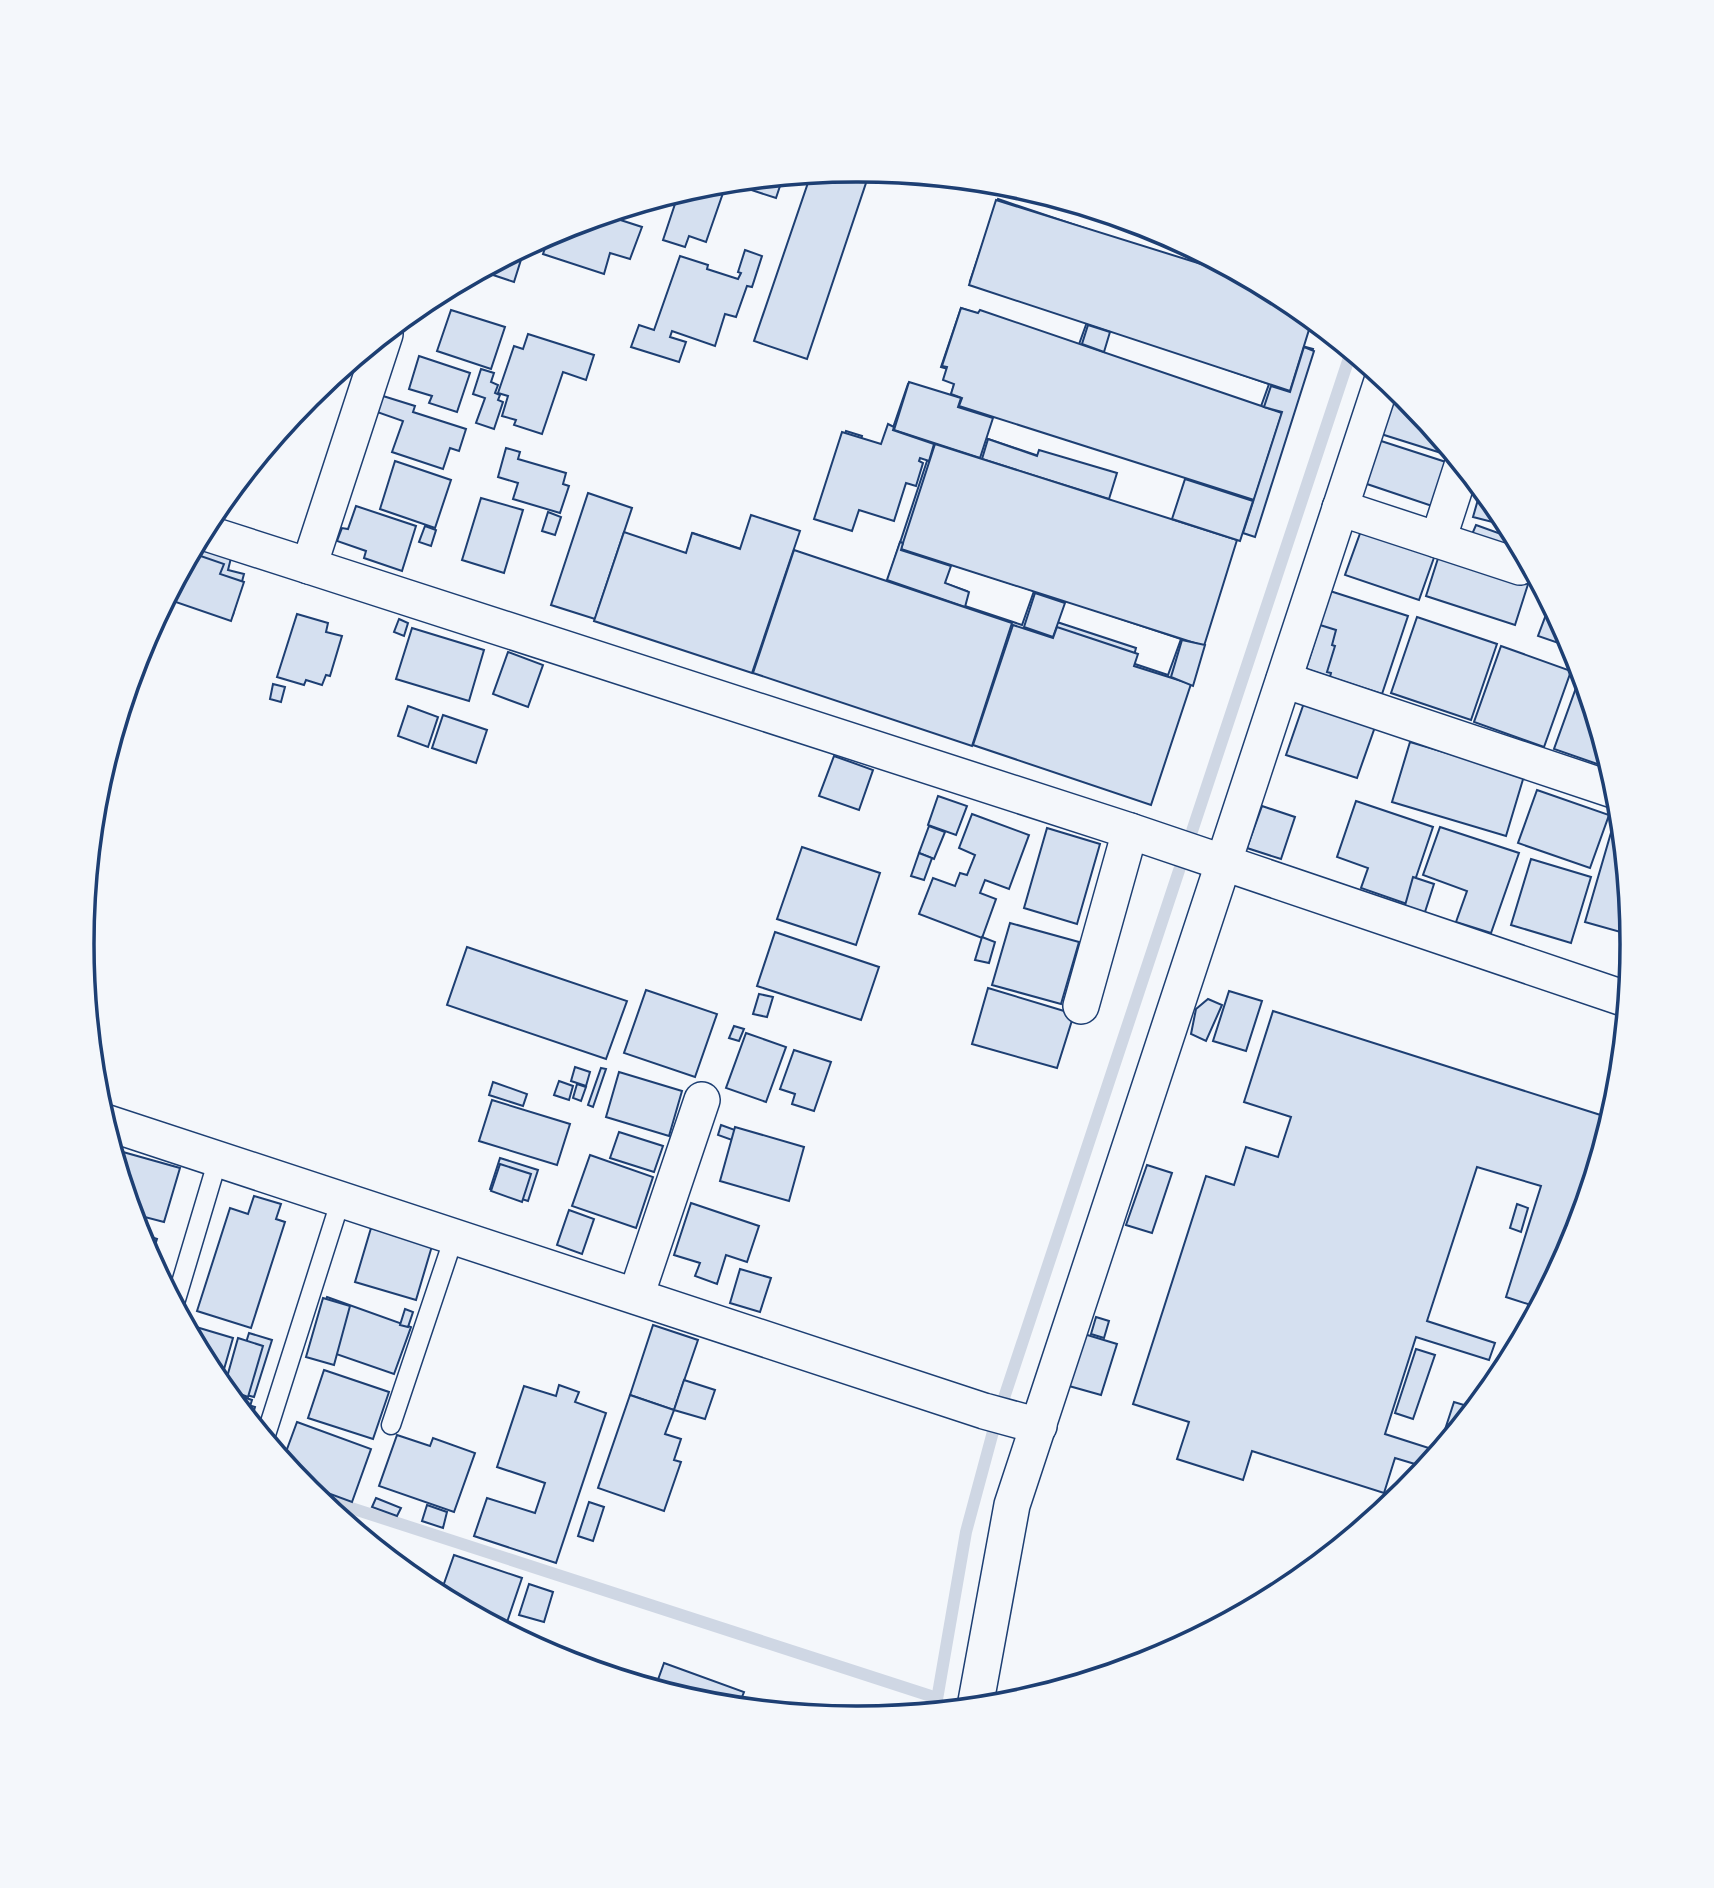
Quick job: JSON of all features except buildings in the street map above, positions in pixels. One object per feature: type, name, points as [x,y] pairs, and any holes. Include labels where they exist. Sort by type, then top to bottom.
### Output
[{"type":"street","points":[[309,566],[381,349]]},
{"type":"street","points":[[977,1697],[1028,1423],[1197,853],[1284,680],[1379,389]]},
{"type":"street","points":[[1438,540],[1459,476]]},
{"type":"street","points":[[1340,508],[1519,567]]},
{"type":"street","points":[[214,535],[1130,831],[1618,996]]},
{"type":"street","points":[[1284,680],[1603,787]]},
{"type":"street","points":[[1081,1006],[1130,831]]},
{"type":"street","points":[[636,1296],[702,1100]]},
{"type":"street","points":[[118,1130],[218,1159],[984,1411],[1028,1423]]},
{"type":"lane","points":[[178,1290],[218,1159]]},
{"type":"lane","points":[[268,1428],[341,1199]]},
{"type":"lane","points":[[391,1425],[453,1237]]},
{"type":"waterway","points":[[937,1702],[966,1532],[994,1428],[1348,361]]},
{"type":"waterway","points":[[341,1505],[937,1698]]}]
